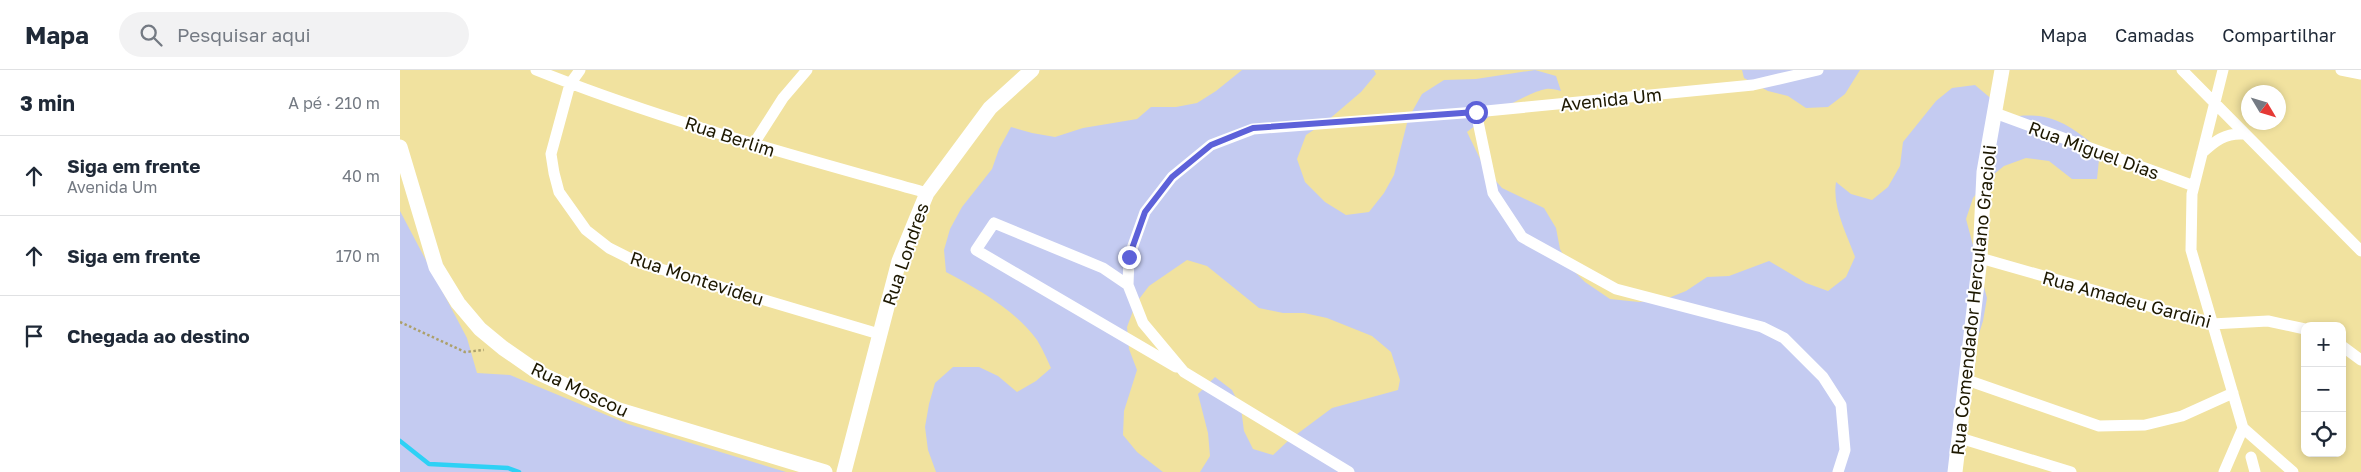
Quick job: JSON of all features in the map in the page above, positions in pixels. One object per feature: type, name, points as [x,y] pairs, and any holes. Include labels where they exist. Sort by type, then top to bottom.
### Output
[{"type":"street","name":"Rua Berlim","points":[[536,70],[570,84],[753,145],[927,193]]},
{"type":"street","points":[[570,84],[580,70]]},
{"type":"street","points":[[753,145],[783,98],[807,70]]},
{"type":"street","name":"Rua Londres","points":[[844,472],[879,334],[900,261],[927,193],[990,108],[1032,70]]},
{"type":"street","name":"Avenida Um","points":[[1128,285],[1129,257],[1145,212],[1172,177],[1211,145],[1253,128],[1476,112],[1754,85],[1818,70]]},
{"type":"street","name":"Rua Comendador Herculano Gracioli","points":[[1955,472],[1980,258],[1984,172],[2002,70]]},
{"type":"street","points":[[2182,70],[2243,134],[2361,251]]},
{"type":"street","points":[[2223,70],[2192,194],[2191,250],[2243,428],[2293,472]]},
{"type":"street","points":[[2341,70],[2361,74]]},
{"type":"street","name":"Rua Montevideu","points":[[570,84],[551,154],[559,192],[586,230],[609,248],[637,262],[879,334]]},
{"type":"street","points":[[1476,112],[1493,192],[1522,237],[1616,289],[1762,327],[1784,338],[1823,377],[1841,405],[1845,450],[1838,472]]},
{"type":"street","name":"Rua Miguel Dias","points":[[1995,114],[2194,186]]},
{"type":"street","points":[[2202,153],[2215,140],[2224,135],[2243,134]]},
{"type":"street","name":"Rua Moscou","points":[[400,148],[436,267],[458,304],[480,329],[503,348],[539,373],[618,410],[825,472]]},
{"type":"street","points":[[1184,372],[1143,323],[1128,285],[1104,268],[994,223],[976,250],[1184,372],[1349,472]]},
{"type":"street","name":"Rua Amadeu Gardini","points":[[1980,258],[2212,324],[2268,321],[2301,328]]},
{"type":"street","points":[[2346,349],[2361,360]]},
{"type":"street","points":[[1966,380],[2099,426],[2145,425],[2182,416],[2233,393]]},
{"type":"street","points":[[2224,472],[2243,428]]},
{"type":"street","points":[[1960,438],[2070,472]]},
{"type":"street","points":[[2251,457],[2255,472]]},
{"type":"path","points":[[400,322],[465,352],[503,348]]},
{"type":"shaded area","points":[[1242,70],[1374,70],[1376,74],[1361,92],[1327,121],[1306,135],[1297,159],[1305,182],[1325,202],[1346,215],[1369,212],[1384,193],[1394,175],[1408,119],[1422,94],[1444,80],[1476,79],[1535,70],[1556,76],[1561,91],[1548,89],[1528,95],[1467,132],[1484,167],[1502,188],[1544,208],[1556,228],[1560,249],[1570,267],[1585,282],[1610,299],[1639,302],[1666,299],[1686,291],[1707,277],[1729,276],[1769,261],[1806,283],[1828,291],[1846,277],[1855,257],[1838,211],[1835,191],[1836,182],[1851,194],[1872,200],[1888,187],[1900,166],[1903,142],[1936,101],[1952,88],[1975,85],[1994,101],[2007,117],[2039,116],[2056,120],[2072,128],[2100,150],[2097,179],[2072,179],[2049,161],[2026,158],[2004,166],[1988,179],[1973,198],[1966,219],[1987,298],[1983,321],[1962,387],[1948,472],[1200,472],[1210,456],[1208,433],[1198,394],[1215,377],[1232,390],[1241,408],[1244,431],[1253,449],[1273,455],[1289,440],[1332,408],[1398,390],[1400,380],[1391,352],[1372,336],[1327,318],[1304,313],[1283,313],[1259,308],[1207,266],[1187,260],[1149,286],[1136,303],[1127,327],[1129,349],[1137,370],[1124,411],[1123,435],[1137,452],[1163,472],[936,472],[928,450],[925,427],[935,383],[953,367],[979,367],[998,376],[1017,392],[1036,381],[1051,368],[1037,340],[1018,319],[983,293],[946,272],[944,250],[950,229],[962,207],[992,169],[999,149],[1011,127],[1055,137],[1083,128],[1137,119],[1151,107],[1176,107],[1197,103],[1216,91]]},
{"type":"shaded area","points":[[1742,70],[1860,70],[1845,94],[1828,107],[1806,108],[1788,96],[1768,91],[1744,78]]},
{"type":"shaded area","points":[[400,211],[467,338],[477,373],[510,375],[628,424],[786,472],[400,472]]},
{"type":"waterway","points":[[400,441],[429,464],[508,468],[519,472]]},
{"type":"route","points":[[1129,257],[1145,212],[1172,177],[1211,145],[1253,128],[1476,112]]}]
